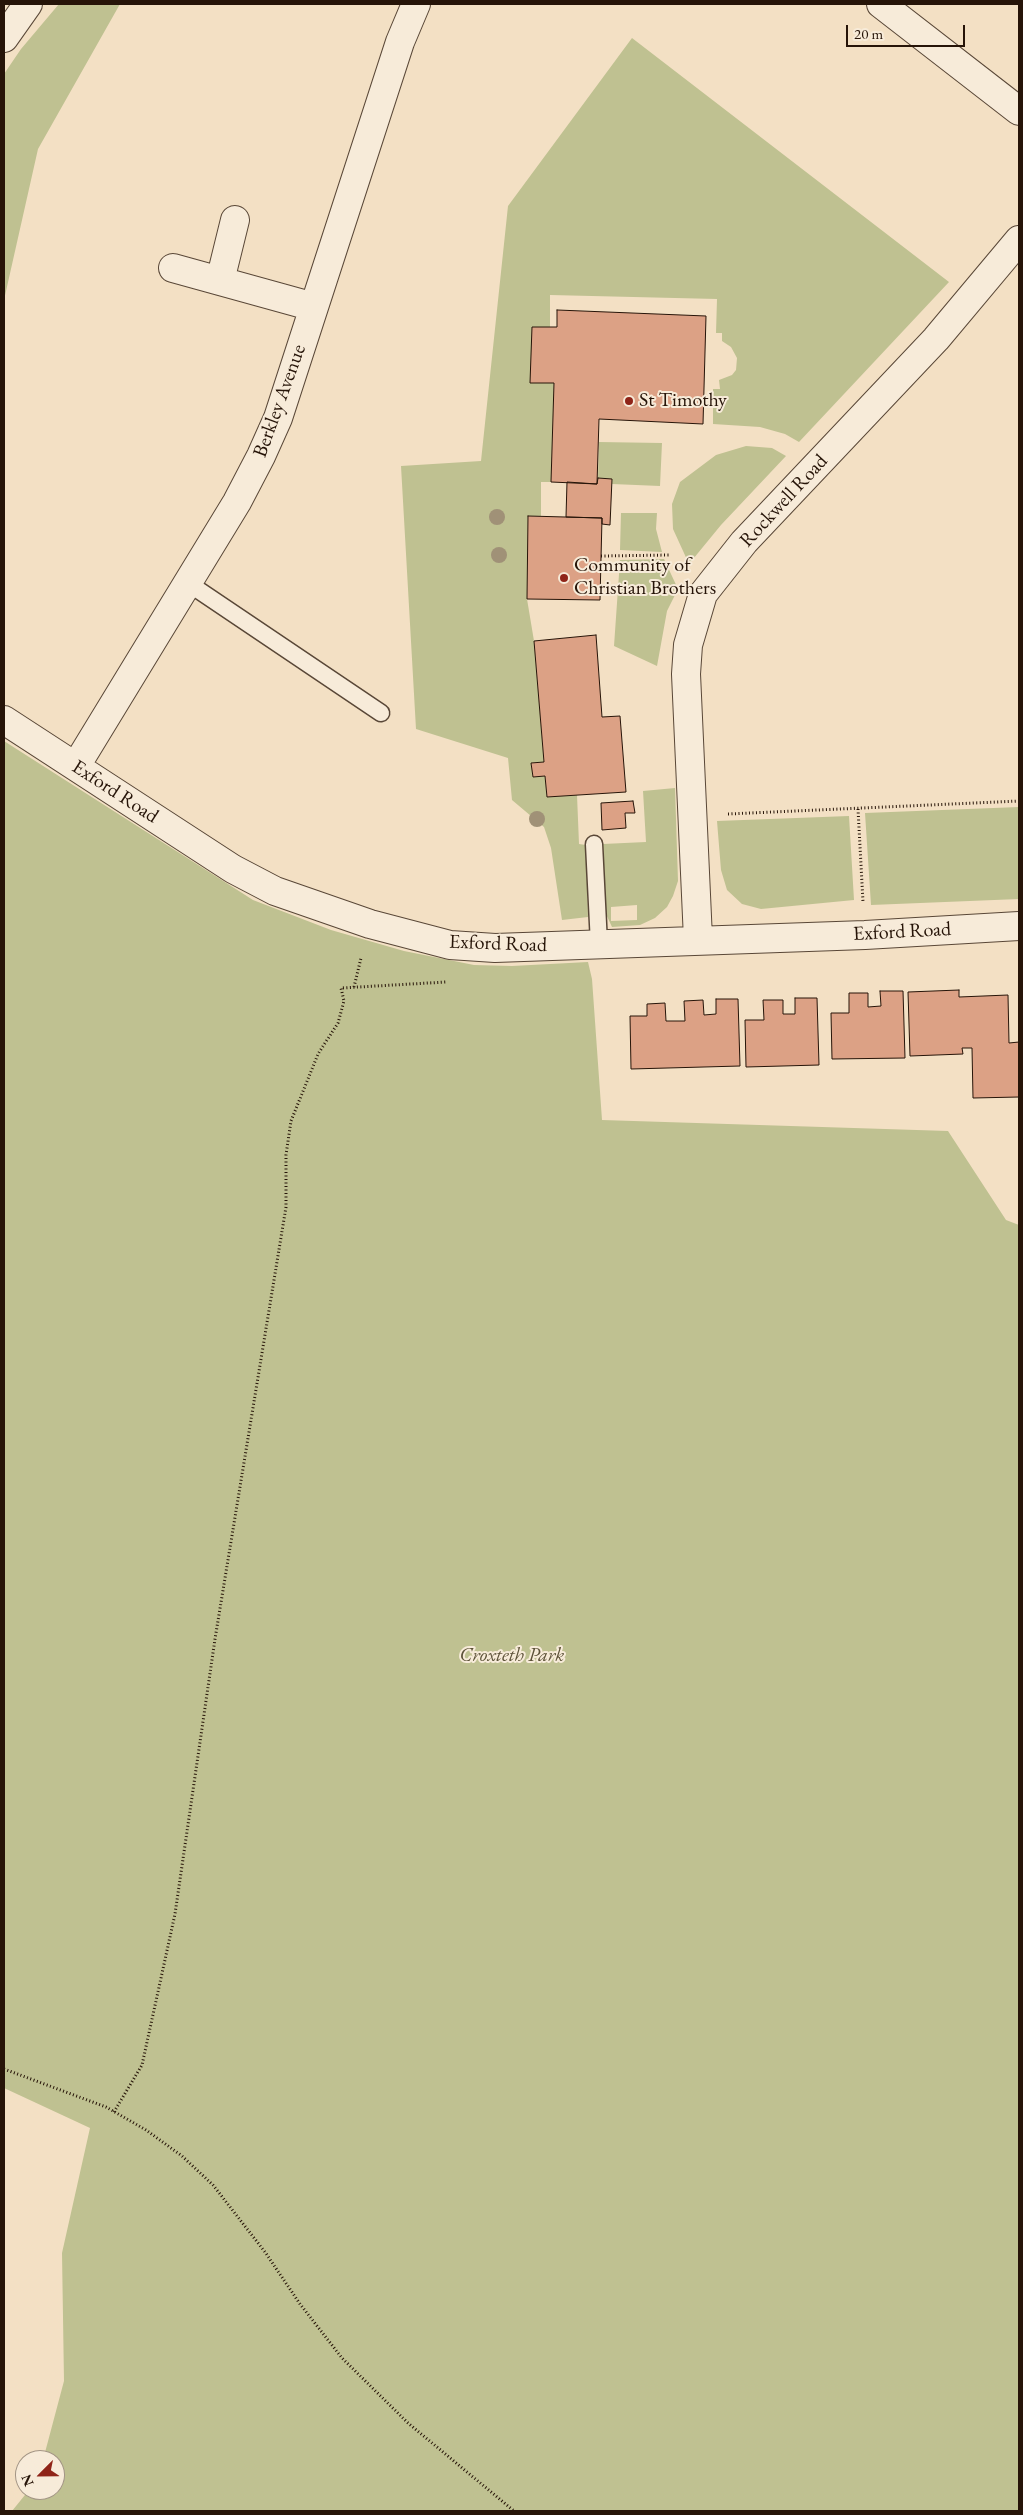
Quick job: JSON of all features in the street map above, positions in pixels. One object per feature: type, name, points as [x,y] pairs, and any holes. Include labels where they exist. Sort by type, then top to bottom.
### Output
[{"type":"street","points":[[4,38],[28,4]]},
{"type":"street","name":"Berkley Avenue","points":[[76,766],[237,502],[278,418],[400,42],[416,4]]},
{"type":"street","points":[[881,4],[1019,111]]},
{"type":"street","points":[[220,281],[235,220]]},
{"type":"street","name":"Rockwell Road","points":[[698,939],[686,674],[688,645],[704,594],[744,542],[936,338],[1019,240]]},
{"type":"street","points":[[173,268],[314,307]]},
{"type":"street","name":"Exford Road","points":[[4,720],[242,873],[276,891],[370,924],[450,945],[495,948],[698,939],[865,935],[1019,926]]},
{"type":"lane","points":[[188,583],[381,713]]},
{"type":"lane","points":[[594,844],[599,944]]},
{"type":"path","points":[[601,556],[670,555]]},
{"type":"path","points":[[693,816],[1019,801]]},
{"type":"path","points":[[858,809],[865,935]]},
{"type":"path","points":[[114,2112],[142,2065],[175,1914],[215,1639],[286,1207],[286,1155],[291,1121],[318,1054],[338,1023],[344,1001],[341,988],[354,987]]},
{"type":"path","points":[[4,2069],[114,2112],[146,2130],[182,2156],[213,2184],[265,2252],[300,2304],[342,2358],[408,2423],[514,2511]]},
{"type":"green space","points":[[59,4],[120,4],[38,149],[4,300],[4,74],[21,49]]},
{"type":"green space","points":[[632,38],[949,282],[799,442],[785,434],[760,427],[713,424],[713,389],[720,389],[719,380],[732,375],[736,370],[737,358],[731,347],[722,341],[722,333],[716,333],[717,299],[550,295],[550,327],[533,327],[554,383],[551,482],[541,482],[541,516],[528,516],[527,599],[534,641],[544,762],[531,763],[533,777],[545,776],[547,797],[577,795],[579,844],[586,845],[588,917],[562,920],[551,848],[544,827],[512,800],[508,758],[416,729],[401,466],[481,461],[508,206]]},
{"type":"green space","points":[[599,442],[662,443],[660,486],[612,484],[612,479],[598,478]]},
{"type":"green space","points":[[746,446],[772,448],[786,456],[721,525],[689,564],[673,529],[672,504],[680,482],[716,455]]},
{"type":"green space","points":[[621,513],[657,513],[656,529],[662,552],[620,550]]},
{"type":"green space","points":[[664,559],[678,589],[667,611],[657,666],[614,646],[620,560]]},
{"type":"green space","name":"Croxteth Park","points":[[4,741],[253,900],[331,930],[404,951],[474,965],[512,966],[588,962],[592,979],[602,1120],[948,1131],[1006,1220],[1019,1225],[1019,2511],[12,2511],[21,2500],[65,2500],[65,2450],[46,2450],[64,2381],[62,2253],[90,2128],[4,2088]]},
{"type":"green space","points":[[675,788],[678,881],[667,907],[655,918],[640,925],[612,927],[606,914],[603,844],[646,842],[643,791]],"holes":[[[637,905],[637,920],[611,921],[611,907]]]},
{"type":"green space","points":[[1019,807],[1019,899],[871,905],[865,813]]},
{"type":"green space","points":[[849,816],[854,900],[761,909],[742,904],[727,890],[721,870],[717,821]]},
{"type":"building","name":"St Timothy","points":[[557,310],[706,316],[703,424],[599,419],[597,484],[551,482],[554,383],[530,383],[532,327],[557,327]]},
{"type":"building","points":[[598,478],[612,479],[610,525],[602,524],[602,518],[566,517],[567,482],[597,484]]},
{"type":"building","name":"Community of Christian Brothers","points":[[528,516],[602,518],[600,600],[527,599]]},
{"type":"building","points":[[596,635],[602,717],[620,716],[626,792],[547,797],[545,776],[533,777],[531,763],[544,762],[534,641]]},
{"type":"building","points":[[633,801],[635,813],[625,813],[626,828],[602,830],[601,803]]},
{"type":"building","points":[[959,990],[959,997],[1008,995],[1009,1043],[1019,1042],[1019,1097],[973,1098],[972,1048],[962,1048],[963,1054],[910,1056],[908,992]]},
{"type":"building","points":[[880,991],[903,991],[905,1058],[832,1059],[831,1013],[849,1013],[849,993],[868,993],[868,1007],[881,1006]]},
{"type":"building","points":[[795,998],[817,998],[819,1065],[746,1067],[745,1020],[764,1020],[763,1000],[783,1000],[783,1014],[795,1014]]},
{"type":"building","points":[[716,999],[738,999],[740,1066],[631,1069],[630,1016],[647,1016],[647,1004],[665,1003],[666,1021],[685,1021],[684,1001],[703,1000],[704,1015],[716,1014]]},
{"type":"place","name":"St Timothy","points":[[629,401]]},
{"type":"place","name":"Community of Christian Brothers","points":[[564,578]]}]
